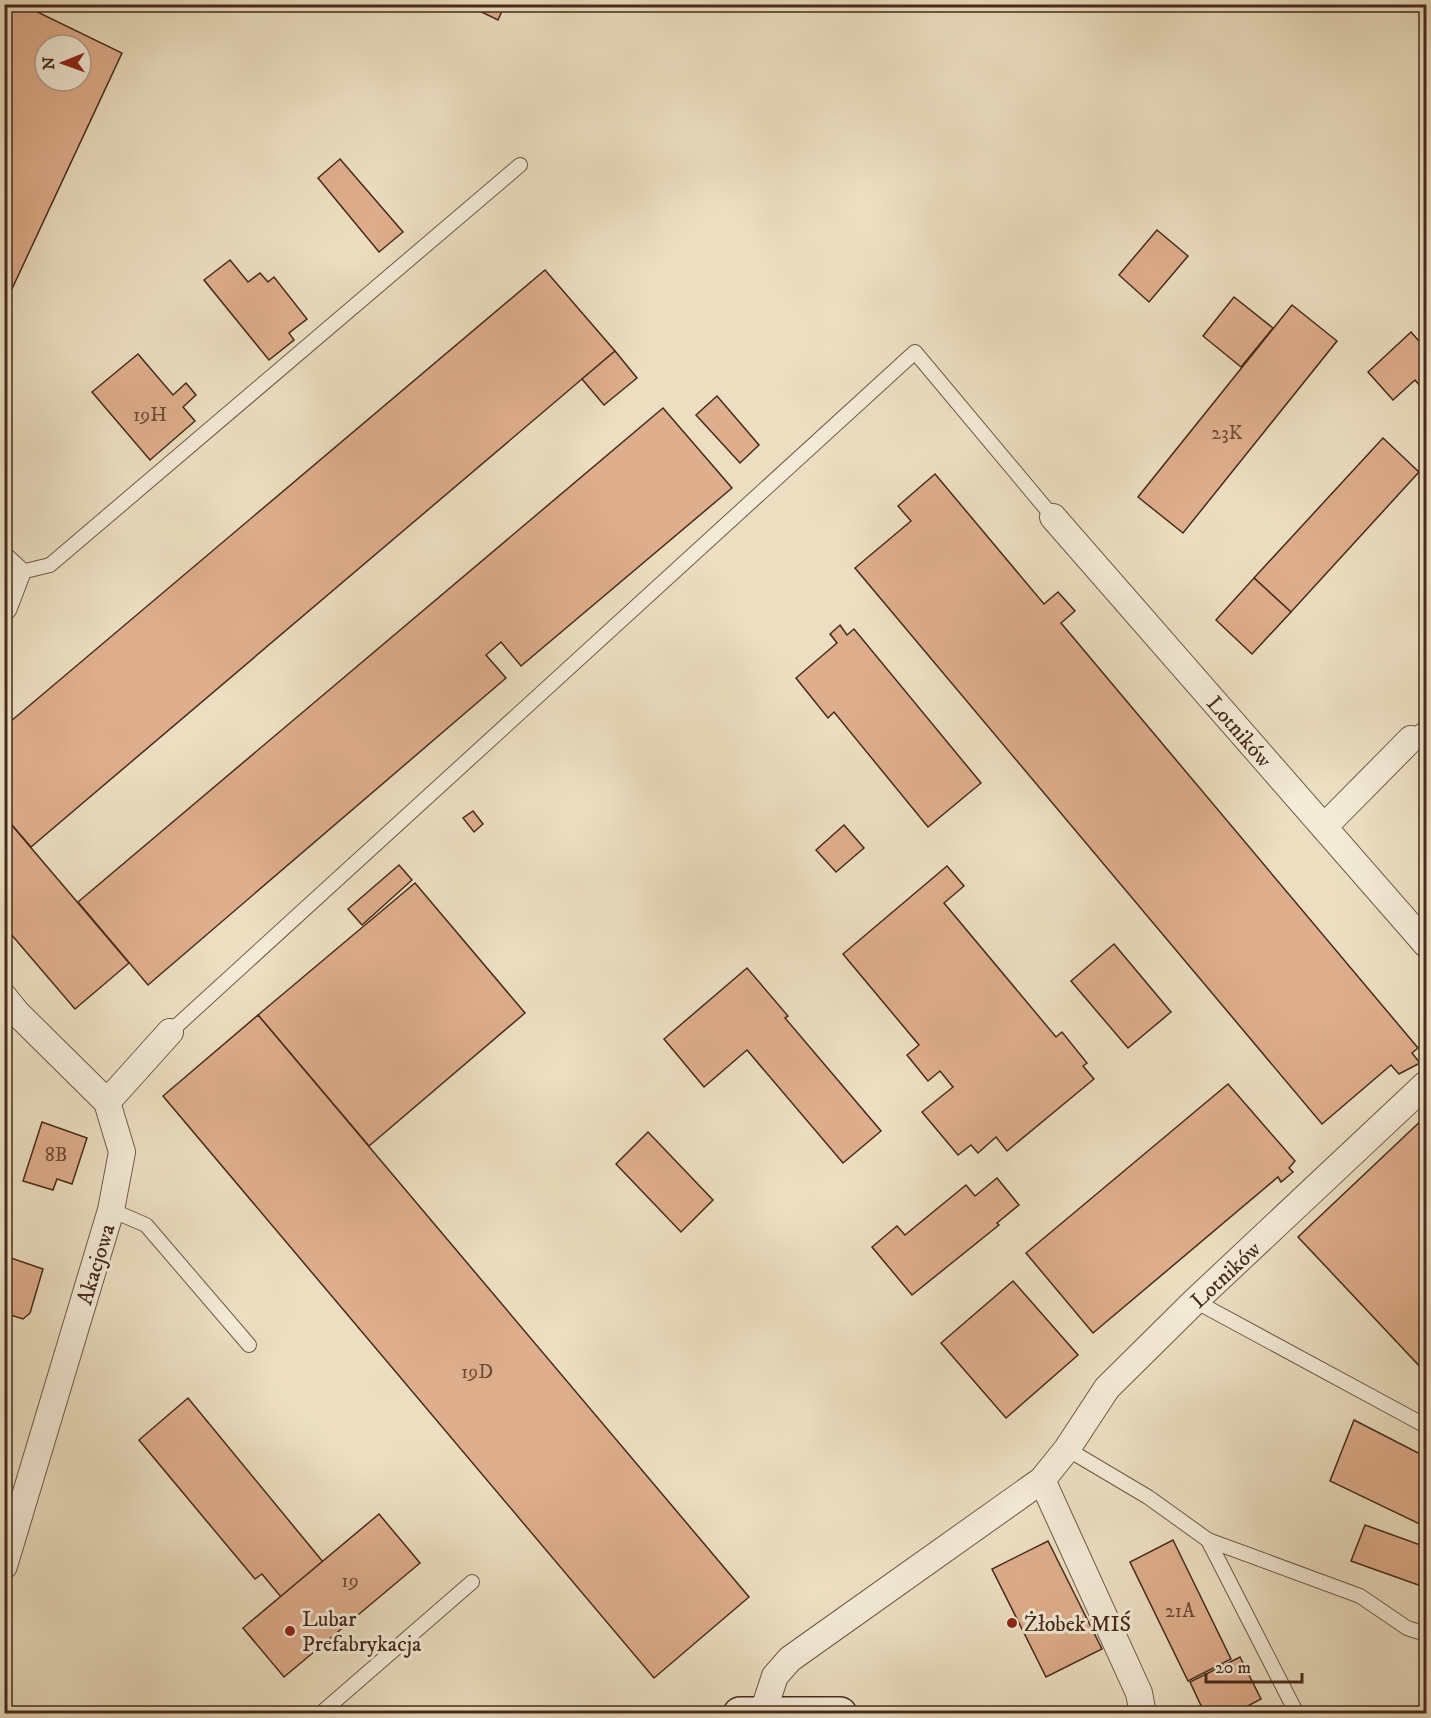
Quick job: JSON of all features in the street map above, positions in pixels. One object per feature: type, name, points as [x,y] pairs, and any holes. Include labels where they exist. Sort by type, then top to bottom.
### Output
[{"type":"street","name":"Lotników","points":[[1053,517],[1426,944]]},
{"type":"street","points":[[4,607],[11,567]]},
{"type":"street","points":[[1324,827],[1419,733]]},
{"type":"street","name":"Akacjowa","points":[[4,997],[107,1102],[122,1152],[111,1210],[4,1566]]},
{"type":"street","points":[[107,1102],[170,1032]]},
{"type":"street","name":"Lotników","points":[[752,1713],[790,1659],[1042,1480],[1067,1449],[1107,1388],[1195,1301],[1426,1084]]},
{"type":"street","points":[[1042,1480],[1139,1693],[1143,1713]]},
{"type":"street","points":[[752,1713],[840,1713]]},
{"type":"lane","points":[[11,567],[50,565],[520,165]]},
{"type":"lane","points":[[170,1032],[915,352],[1053,517]]},
{"type":"lane","points":[[111,1210],[146,1225],[249,1345]]},
{"type":"lane","points":[[1195,1301],[1426,1426]]},
{"type":"lane","points":[[1067,1449],[1148,1497],[1208,1540],[1360,1596],[1407,1628],[1426,1634]]},
{"type":"lane","points":[[1208,1540],[1297,1713]]},
{"type":"lane","points":[[320,1713],[472,1582]]},
{"type":"building","points":[[4,4],[21,4],[81,33],[33,33],[33,93],[93,93],[93,39],[122,53],[4,306]]},
{"type":"building","points":[[465,4],[505,4],[498,20]]},
{"type":"building","points":[[340,159],[403,232],[379,252],[318,178]]},
{"type":"building","points":[[1157,230],[1188,256],[1149,302],[1119,275]]},
{"type":"building","points":[[230,260],[248,282],[260,273],[268,282],[274,277],[307,319],[289,333],[294,340],[269,360],[204,280]]},
{"type":"building","points":[[545,270],[615,351],[31,847],[4,816],[4,727]]},
{"type":"building","points":[[1234,297],[1273,328],[1241,367],[1203,336]]},
{"type":"building","points":[[1292,305],[1337,341],[1183,533],[1138,497]]},
{"type":"building","points":[[1411,332],[1426,349],[1426,393],[1415,380],[1393,400],[1368,372]]},
{"type":"building","points":[[615,351],[637,378],[604,405],[582,379]]},
{"type":"building","points":[[138,354],[173,395],[186,383],[196,395],[183,407],[195,421],[150,460],[92,392]]},
{"type":"building","points":[[717,396],[759,445],[740,463],[696,415]]},
{"type":"building","points":[[663,408],[732,488],[521,666],[501,642],[486,655],[506,678],[148,985],[78,902]]},
{"type":"building","points":[[1383,438],[1419,472],[1291,612],[1254,578]]},
{"type":"building","points":[[935,474],[1044,604],[1058,592],[1075,611],[1061,623],[1418,1048],[1412,1053],[1420,1063],[1399,1074],[1391,1065],[1322,1124],[855,568],[911,521],[898,506]]},
{"type":"building","points":[[1254,578],[1291,612],[1252,654],[1216,620]]},
{"type":"building","points":[[840,625],[847,635],[854,629],[981,783],[928,827],[834,712],[828,718],[796,678],[837,643],[830,634]]},
{"type":"building","points":[[473,811],[483,824],[474,832],[463,818]]},
{"type":"building","points":[[4,816],[129,963],[75,1009],[4,926]]},
{"type":"building","points":[[844,825],[864,848],[836,872],[816,850]]},
{"type":"building","points":[[399,865],[412,880],[362,925],[348,909]]},
{"type":"building","points":[[947,866],[964,886],[944,903],[1056,1037],[1062,1032],[1087,1063],[1083,1066],[1094,1079],[1007,1151],[996,1137],[978,1153],[971,1145],[958,1155],[922,1112],[953,1087],[940,1071],[928,1081],[907,1055],[919,1045],[843,954]]},
{"type":"building","points":[[415,883],[525,1013],[369,1146],[258,1015]]},
{"type":"building","points":[[1114,944],[1171,1012],[1128,1048],[1071,981]]},
{"type":"building","points":[[747,968],[788,1016],[785,1018],[881,1131],[843,1163],[747,1050],[704,1087],[664,1039]]},
{"type":"building","points":[[258,1015],[749,1597],[654,1678],[163,1096]]},
{"type":"building","points":[[1228,1084],[1295,1161],[1289,1168],[1293,1172],[1281,1182],[1278,1177],[1093,1333],[1026,1253]]},
{"type":"building","points":[[1426,1116],[1426,1373],[1298,1237]]},
{"type":"building","points":[[42,1122],[87,1138],[72,1184],[57,1179],[53,1190],[23,1181]]},
{"type":"building","points":[[648,1132],[713,1200],[681,1232],[616,1164]]},
{"type":"building","points":[[997,1178],[1019,1205],[997,1223],[999,1225],[912,1295],[872,1247],[897,1226],[905,1235],[966,1185],[975,1196]]},
{"type":"building","points":[[8,1257],[43,1269],[30,1313],[23,1319],[4,1313],[4,1264]]},
{"type":"building","points":[[1013,1281],[1078,1355],[1006,1418],[941,1343]]},
{"type":"building","points":[[188,1398],[323,1562],[281,1597],[262,1574],[255,1579],[139,1440]]},
{"type":"building","points":[[1354,1420],[1426,1457],[1426,1527],[1330,1481]]},
{"type":"building","points":[[379,1514],[420,1563],[284,1677],[243,1628]]},
{"type":"building","points":[[1365,1525],[1426,1547],[1424,1587],[1351,1561]]},
{"type":"building","points":[[1173,1540],[1231,1659],[1188,1681],[1130,1562]]},
{"type":"building","points":[[1048,1541],[1102,1649],[1046,1677],[992,1569]]},
{"type":"building","points":[[1240,1657],[1261,1699],[1233,1714],[1205,1714],[1190,1682]]},
{"type":"place","name":"Żłobek MIŚ","points":[[1012,1623]]},
{"type":"place","name":"Lubar Prefabrykacja","points":[[290,1631]]}]
